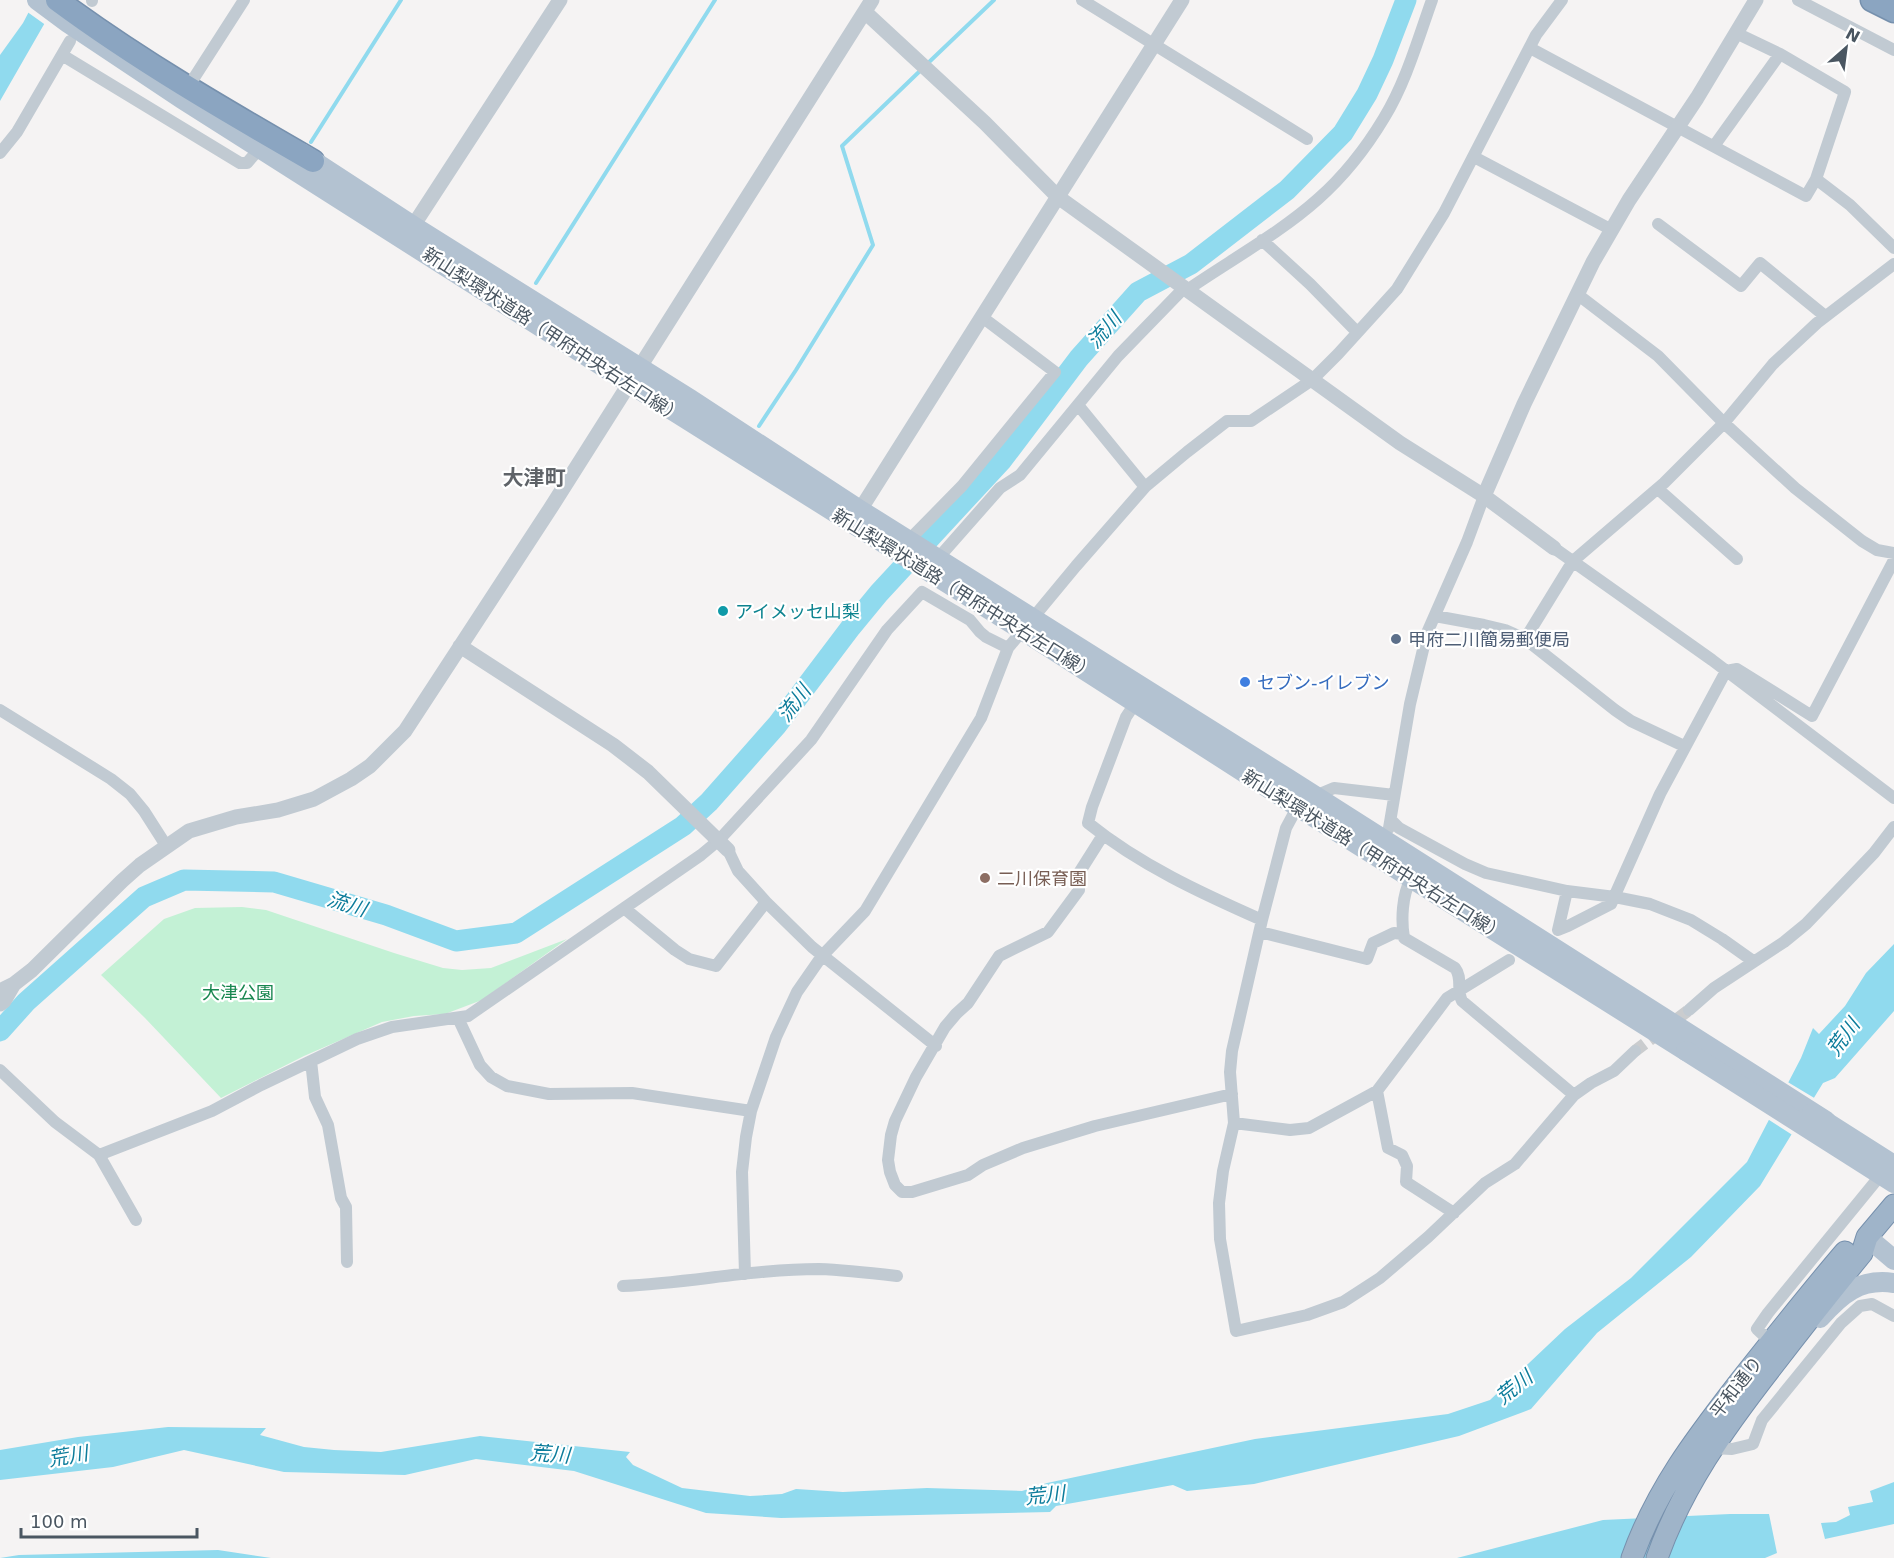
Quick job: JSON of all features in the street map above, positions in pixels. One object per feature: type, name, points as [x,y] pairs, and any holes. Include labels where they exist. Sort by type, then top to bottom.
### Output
[{"type":"highway","points":[[1872,0],[1894,11]]},
{"type":"highway","points":[[74,4],[191,88],[313,161]]},
{"type":"highway","name":"平和通り","points":[[1657,1558],[1675,1513],[1712,1448],[1754,1390],[1862,1253],[1867,1237],[1894,1205]]},
{"type":"highway","name":"平和通り","points":[[1632,1558],[1643,1530],[1669,1479],[1702,1431],[1851,1244],[1867,1237]]},
{"type":"main road","name":"新山梨環状道路（甲府中央右左口線）","points":[[37,0],[74,4],[413,226],[634,375]]},
{"type":"main road","name":"新山梨環状道路（甲府中央右左口線）","points":[[74,4],[121,59],[260,148],[634,375],[856,517],[909,546],[930,563],[1027,624],[1315,796],[1894,1183]]},
{"type":"main road","name":"新山梨環状道路（甲府中央右左口線）","points":[[1027,624],[1136,702],[1411,879],[1692,1046],[1812,1113]]},
{"type":"main road","points":[[1812,1113],[1894,1158]]},
{"type":"main road","points":[[1812,1113],[1894,1165]]},
{"type":"main road","points":[[1867,1237],[1894,1260]]},
{"type":"main road","points":[[1754,1390],[1825,1312],[1847,1292],[1865,1283],[1894,1283]]},
{"type":"street","points":[[192,81],[244,0]]},
{"type":"street","points":[[413,226],[560,0]]},
{"type":"street","points":[[1082,0],[1307,139]]},
{"type":"street","points":[[856,517],[1182,0]]},
{"type":"street","points":[[930,563],[1000,488],[1020,475],[1118,356],[1185,289],[1262,240],[1318,199],[1345,172],[1385,116],[1404,75],[1432,0]]},
{"type":"street","points":[[745,1274],[742,1172],[751,1111],[776,1037],[797,992],[822,956],[865,911],[981,717],[1008,648],[1145,487],[1227,421],[1251,421],[1312,380],[1397,289],[1444,213],[1536,35],[1562,0]]},
{"type":"street","points":[[1384,840],[1391,820],[1410,704],[1426,633],[1467,542],[1484,496],[1524,404],[1577,294],[1612,230],[1756,0]]},
{"type":"street","points":[[1798,0],[1894,50]]},
{"type":"street","points":[[0,991],[14,984],[32,970],[140,865],[189,831],[211,823],[278,810],[314,799],[370,766],[405,731],[550,509],[869,6],[925,67],[985,123],[1058,197],[1400,443],[1484,496],[1726,672],[1894,798]]},
{"type":"street","points":[[1530,48],[1806,196],[1816,179],[1845,92],[1780,54],[1736,33]]},
{"type":"street","points":[[0,153],[17,132],[70,41]]},
{"type":"street","points":[[1714,146],[1780,54]]},
{"type":"street","points":[[62,55],[240,163],[247,162],[260,148]]},
{"type":"street","points":[[1474,157],[1612,230]]},
{"type":"street","points":[[1816,179],[1850,205],[1894,248]]},
{"type":"street","points":[[1658,224],[1741,286],[1760,263],[1825,316]]},
{"type":"street","points":[[1262,240],[1357,332]]},
{"type":"street","points":[[1525,639],[1573,561],[1658,489],[1724,423],[1773,364],[1825,316],[1894,264]]},
{"type":"street","points":[[1577,294],[1658,356],[1724,423],[1795,488],[1862,541],[1876,550],[1894,553]]},
{"type":"street","points":[[909,546],[962,486],[1055,372],[982,317]]},
{"type":"street","points":[[1078,405],[1145,487]]},
{"type":"street","points":[[1658,489],[1737,559]]},
{"type":"street","points":[[1567,891],[1558,930],[1611,904],[1660,794],[1726,672],[1737,669],[1812,716],[1894,561]]},
{"type":"street","points":[[99,1155],[212,1111],[357,1039],[392,1027],[468,1016],[701,855],[718,840],[811,740],[887,630],[922,592],[970,620],[986,637],[1008,648]]},
{"type":"street","points":[[1435,616],[1494,628],[1525,639],[1614,710],[1631,721],[1684,746]]},
{"type":"street","points":[[460,646],[613,745],[648,772],[718,840],[738,871],[766,902],[822,956],[936,1046]]},
{"type":"street","points":[[1136,702],[1126,717],[1088,823],[1103,835],[1183,884],[1261,926],[1368,959],[1373,943],[1394,933],[1403,934]]},
{"type":"street","points":[[0,710],[111,779],[130,794],[167,847]]},
{"type":"street","points":[[1394,795],[1334,788],[1298,807],[1286,828],[1232,1051],[1230,1072],[1234,1123],[1223,1171],[1219,1203],[1220,1239],[1236,1331],[1307,1315],[1343,1302],[1380,1278],[1485,1183],[1515,1164],[1574,1095],[1614,1071],[1635,1051]]},
{"type":"street","points":[[1391,820],[1400,828],[1486,873],[1567,891],[1650,904],[1691,920],[1753,961]]},
{"type":"street","points":[[1689,1010],[1714,988],[1785,942],[1806,924],[1874,853],[1894,827]]},
{"type":"street","points":[[1103,835],[1079,873],[1079,890],[1048,932],[999,956],[968,1003],[945,1027],[916,1077],[895,1121],[888,1160],[890,1173],[902,1191],[912,1192],[968,1175],[983,1165],[1023,1148],[1095,1126],[1232,1094]]},
{"type":"street","points":[[1411,879],[1404,893],[1404,938],[1455,968],[1459,975],[1462,1001],[1468,1008],[1574,1095]]},
{"type":"street","points":[[624,908],[689,959],[716,966],[766,902]]},
{"type":"street","points":[[1234,1123],[1290,1130],[1309,1128],[1377,1090],[1447,998],[1509,960]]},
{"type":"street","points":[[0,1004],[14,984]]},
{"type":"street","points":[[458,1018],[480,1065],[490,1077],[507,1086],[549,1094],[632,1093],[751,1111]]},
{"type":"street","points":[[311,1061],[315,1097],[328,1125],[341,1198],[346,1207],[347,1262]]},
{"type":"street","points":[[0,1070],[56,1122],[99,1155],[136,1220]]},
{"type":"street","points":[[1377,1090],[1388,1148],[1402,1155],[1407,1166],[1406,1182],[1454,1213]]},
{"type":"street","points":[[1771,1342],[1758,1329],[1768,1314],[1894,1158]]},
{"type":"street","points":[[623,1286],[819,1269],[897,1276]]},
{"type":"street","points":[[1712,1448],[1732,1449],[1753,1444],[1762,1420],[1841,1323],[1860,1306],[1872,1304],[1894,1316]]},
{"type":"green space","name":"大津公園","points":[[242,907],[266,910],[443,968],[462,970],[491,968],[567,939],[482,1000],[445,1014],[414,1016],[382,1022],[304,1056],[221,1098],[101,975],[164,919],[195,908]]},
{"type":"water","points":[[35,0],[58,0],[0,101],[0,55],[23,23]]},
{"type":"water","name":"荒川","points":[[1894,944],[1894,1011],[1835,1078],[1823,1083],[1760,1186],[1691,1257],[1597,1333],[1531,1409],[1459,1436],[1254,1484],[1187,1491],[1173,1485],[1056,1506],[1050,1512],[781,1518],[706,1513],[574,1471],[476,1459],[405,1475],[284,1472],[184,1450],[113,1467],[0,1480],[0,1450],[78,1437],[168,1427],[266,1428],[260,1435],[304,1447],[334,1450],[381,1452],[480,1436],[630,1452],[626,1457],[633,1465],[682,1488],[750,1496],[782,1494],[796,1489],[843,1492],[927,1488],[1022,1491],[1047,1483],[1255,1439],[1448,1414],[1490,1400],[1565,1329],[1631,1278],[1747,1162],[1801,1058],[1813,1028],[1819,1034],[1845,1006],[1866,973]]},
{"type":"water","points":[[1894,1482],[1894,1524],[1825,1539],[1821,1523],[1836,1522],[1850,1515],[1848,1507],[1873,1502],[1870,1491]]},
{"type":"water","points":[[1769,1514],[1777,1553],[1765,1558],[1457,1558],[1603,1520]]},
{"type":"water","points":[[218,1550],[271,1558],[0,1558],[19,1555]]},
{"type":"pier","points":[[32,0],[60,1],[47,26],[26,11]]},
{"type":"pier","points":[[1786,1081],[1816,1099],[1794,1136],[1766,1118]]},
{"type":"waterway","points":[[311,142],[401,0]]},
{"type":"waterway","points":[[536,283],[715,0]]},
{"type":"waterway","points":[[927,64],[994,0]]},
{"type":"waterway","name":"流川","points":[[0,1031],[26,1002],[144,897],[184,880],[274,882],[386,915],[456,941],[516,933],[683,826],[709,802],[777,725],[879,593],[1002,460],[1079,358],[1138,292],[1191,264],[1287,190],[1343,133],[1367,94],[1406,0]]},
{"type":"waterway","points":[[759,426],[873,245],[842,146],[922,69]]},
{"type":"tunnel","points":[[1635,1051],[1689,1010]]},
{"type":"place","name":"アイメッセ山梨","points":[[723,611]]},
{"type":"place","name":"甲府二川簡易郵便局","points":[[1396,639]]},
{"type":"place","name":"セブン-イレブン","points":[[1245,682]]},
{"type":"place","name":"二川保育園","points":[[985,878]]},
{"type":"district","name":"大津町","points":[[534,478]]}]
